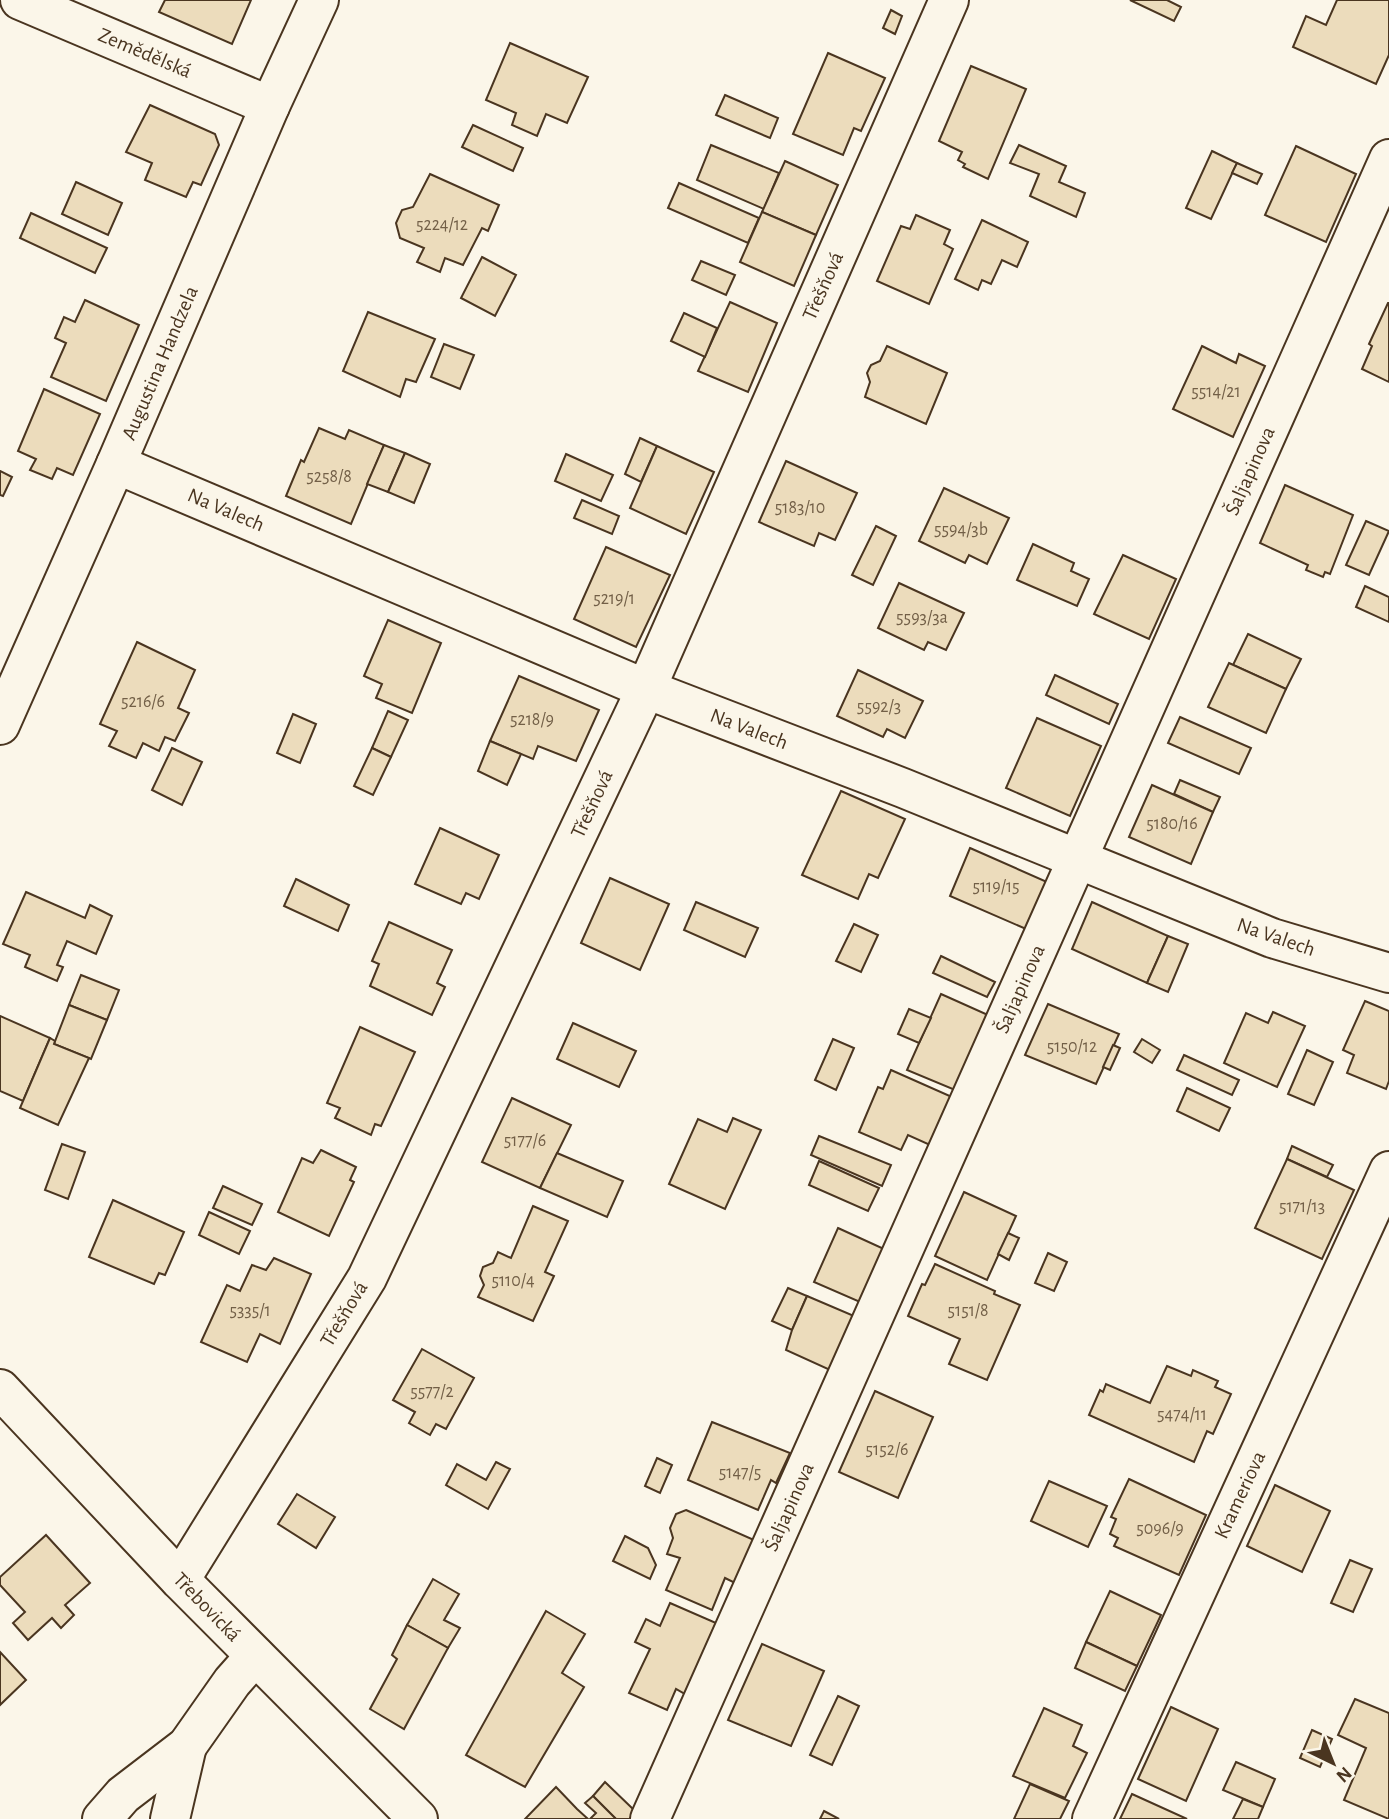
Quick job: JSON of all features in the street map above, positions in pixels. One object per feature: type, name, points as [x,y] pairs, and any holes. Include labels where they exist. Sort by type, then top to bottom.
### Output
[{"type":"street","name":"Zemědělská","points":[[20,0],[270,106]]},
{"type":"street","name":"Augustina Handzela","points":[[0,725],[270,106],[319,0]]},
{"type":"street","name":"Třešňová","points":[[180,1580],[367,1278],[646,689],[949,0]]},
{"type":"street","name":"Šaljapinova","points":[[650,1819],[1389,159]]},
{"type":"street","name":"Na Valech","points":[[116,464],[646,689],[903,788],[1272,938],[1389,973]]},
{"type":"street","name":"Krameriova","points":[[1092,1819],[1389,1171]]},
{"type":"street","name":"Třebovická","points":[[0,1390],[180,1580],[418,1819]]},
{"type":"street","points":[[102,1819],[123,1796],[187,1746],[232,1682],[255,1656]]},
{"type":"street","points":[[170,1819],[187,1746]]},
{"type":"building","points":[[165,0],[251,0],[232,44],[159,12]]},
{"type":"building","points":[[1130,0],[1167,0],[1181,7],[1174,21]]},
{"type":"building","points":[[1337,0],[1389,0],[1389,55],[1376,84],[1293,47],[1306,16],[1326,25]]},
{"type":"building","points":[[891,10],[902,16],[895,34],[883,28]]},
{"type":"building","points":[[510,43],[588,77],[567,123],[546,114],[537,136],[512,125],[516,113],[486,100]]},
{"type":"building","points":[[828,53],[885,78],[861,131],[854,128],[843,155],[793,134]]},
{"type":"building","points":[[971,66],[1026,89],[988,179],[963,167],[965,164],[958,160],[962,152],[939,141]]},
{"type":"building","points":[[725,95],[778,118],[770,138],[716,115]]},
{"type":"building","points":[[150,105],[215,134],[219,145],[201,185],[193,182],[186,197],[145,180],[152,163],[126,152]]},
{"type":"building","points":[[473,125],[523,148],[513,171],[462,147]]},
{"type":"building","points":[[711,145],[779,173],[764,209],[697,180]]},
{"type":"building","points":[[1019,145],[1066,166],[1059,182],[1085,193],[1076,217],[1030,196],[1039,174],[1010,163]]},
{"type":"building","points":[[1296,146],[1356,174],[1326,242],[1265,215]]},
{"type":"building","points":[[1212,151],[1237,163],[1211,219],[1186,208]]},
{"type":"building","points":[[785,161],[838,185],[816,235],[762,212]]},
{"type":"building","points":[[1237,163],[1262,174],[1257,184],[1232,173]]},
{"type":"building","points":[[430,174],[499,205],[488,231],[482,228],[463,265],[445,258],[440,272],[417,262],[424,248],[400,238],[396,223],[402,210],[413,207]]},
{"type":"building","points":[[76,182],[122,203],[108,235],[62,214]]},
{"type":"building","points":[[679,183],[759,218],[748,243],[668,208]]},
{"type":"building","points":[[762,212],[816,235],[794,286],[740,262]]},
{"type":"building","points":[[31,213],[107,248],[95,273],[20,238]]},
{"type":"building","points":[[916,215],[950,230],[944,244],[953,249],[929,304],[877,281],[901,226],[910,229]]},
{"type":"building","points":[[982,220],[1028,242],[1017,267],[1002,260],[991,284],[982,280],[978,290],[955,279]]},
{"type":"building","points":[[482,257],[516,275],[495,316],[461,298]]},
{"type":"building","points":[[701,261],[735,275],[726,295],[692,280]]},
{"type":"building","points":[[85,300],[139,325],[106,401],[51,377],[66,343],[55,338],[64,317],[75,322]]},
{"type":"building","points":[[730,302],[777,323],[748,392],[698,371]]},
{"type":"building","points":[[1388,303],[1389,382],[1362,369],[1372,346],[1369,344]]},
{"type":"building","points":[[368,312],[435,339],[416,382],[406,379],[400,397],[343,371]]},
{"type":"building","points":[[684,313],[717,328],[705,357],[671,341]]},
{"type":"building","points":[[444,344],[474,355],[460,389],[431,377]]},
{"type":"building","points":[[887,346],[947,373],[926,424],[865,397],[870,382],[867,373],[871,365],[880,361]]},
{"type":"building","points":[[1202,346],[1236,363],[1239,354],[1265,366],[1233,437],[1173,409]]},
{"type":"building","points":[[44,389],[100,414],[73,475],[57,468],[52,479],[30,470],[36,459],[18,451]]},
{"type":"building","points":[[319,428],[345,439],[349,430],[384,445],[351,524],[286,496],[301,460],[304,462]]},
{"type":"building","points":[[640,438],[657,446],[641,482],[625,474]]},
{"type":"building","points":[[384,445],[405,453],[388,492],[367,484]]},
{"type":"building","points":[[657,446],[714,472],[686,534],[630,508]]},
{"type":"building","points":[[405,453],[430,464],[414,503],[388,492]]},
{"type":"building","points":[[566,454],[613,475],[601,501],[555,481]]},
{"type":"building","points":[[786,461],[857,493],[835,540],[819,533],[814,546],[759,522]]},
{"type":"building","points":[[0,471],[12,477],[3,496],[0,495]]},
{"type":"building","points":[[1285,485],[1353,515],[1330,574],[1325,572],[1323,577],[1306,570],[1308,565],[1260,543]]},
{"type":"building","points":[[944,488],[1009,518],[987,564],[969,555],[965,563],[919,541]]},
{"type":"building","points":[[582,500],[619,516],[612,534],[574,518]]},
{"type":"building","points":[[1366,521],[1389,531],[1369,575],[1346,565]]},
{"type":"building","points":[[876,526],[896,536],[873,585],[852,575]]},
{"type":"building","points":[[1033,544],[1074,563],[1071,571],[1089,579],[1077,606],[1017,580]]},
{"type":"building","points":[[606,547],[670,575],[636,647],[574,619]]},
{"type":"building","points":[[1123,555],[1176,579],[1149,639],[1094,614]]},
{"type":"building","points":[[899,583],[964,613],[946,650],[928,642],[924,650],[878,628]]},
{"type":"building","points":[[1365,586],[1389,597],[1389,622],[1356,607]]},
{"type":"building","points":[[388,620],[441,643],[412,713],[376,698],[382,684],[364,676]]},
{"type":"building","points":[[1248,634],[1301,659],[1286,689],[1233,665]]},
{"type":"building","points":[[137,642],[195,670],[178,708],[189,713],[175,741],[165,737],[159,751],[143,743],[136,758],[109,746],[117,731],[100,724]]},
{"type":"building","points":[[1229,663],[1286,689],[1266,733],[1208,707]]},
{"type":"building","points":[[858,670],[923,701],[905,738],[887,729],[883,737],[837,716]]},
{"type":"building","points":[[1055,675],[1118,704],[1109,724],[1046,695]]},
{"type":"building","points":[[519,676],[599,710],[576,761],[538,746],[533,759],[490,741]]},
{"type":"building","points":[[388,711],[408,720],[391,757],[372,748]]},
{"type":"building","points":[[293,714],[316,724],[300,763],[277,753]]},
{"type":"building","points":[[1180,717],[1251,748],[1239,774],[1168,743]]},
{"type":"building","points":[[1037,718],[1101,746],[1070,816],[1006,788]]},
{"type":"building","points":[[490,741],[521,754],[507,785],[478,771]]},
{"type":"building","points":[[172,748],[202,762],[182,805],[152,790]]},
{"type":"building","points":[[372,748],[391,757],[373,795],[354,786]]},
{"type":"building","points":[[1180,780],[1220,797],[1213,812],[1174,794]]},
{"type":"building","points":[[1152,785],[1213,812],[1191,864],[1129,837]]},
{"type":"building","points":[[841,791],[905,819],[878,878],[869,874],[858,899],[802,875]]},
{"type":"building","points":[[440,828],[499,855],[479,899],[466,893],[461,904],[415,884]]},
{"type":"building","points":[[970,848],[1047,882],[1026,929],[950,896]]},
{"type":"building","points":[[610,878],[669,904],[640,970],[581,943]]},
{"type":"building","points":[[296,879],[349,905],[338,931],[284,906]]},
{"type":"building","points":[[26,892],[85,918],[90,905],[112,916],[96,954],[67,941],[57,965],[63,967],[57,981],[25,967],[30,955],[3,944]]},
{"type":"building","points":[[696,902],[758,928],[745,957],[684,930]]},
{"type":"building","points":[[1092,902],[1168,936],[1147,983],[1072,949]]},
{"type":"building","points":[[389,922],[452,950],[437,983],[445,987],[432,1015],[370,986],[379,964],[372,961]]},
{"type":"building","points":[[854,924],[878,935],[861,972],[836,961]]},
{"type":"building","points":[[1168,936],[1188,944],[1168,992],[1147,983]]},
{"type":"building","points":[[941,956],[995,982],[987,997],[933,973]]},
{"type":"building","points":[[81,975],[119,990],[107,1020],[69,1005]]},
{"type":"building","points":[[941,994],[988,1015],[955,1090],[907,1070]]},
{"type":"building","points":[[1365,1001],[1389,1011],[1389,1081],[1386,1089],[1347,1073],[1354,1055],[1343,1050]]},
{"type":"building","points":[[1048,1004],[1119,1034],[1096,1084],[1025,1055]]},
{"type":"building","points":[[69,1005],[107,1020],[91,1059],[54,1044]]},
{"type":"building","points":[[909,1009],[931,1018],[919,1043],[898,1034]]},
{"type":"building","points":[[1273,1012],[1305,1026],[1277,1087],[1224,1063],[1246,1013],[1268,1023]]},
{"type":"building","points":[[0,1016],[50,1038],[23,1101],[0,1091]]},
{"type":"building","points":[[573,1023],[636,1051],[619,1087],[557,1059]]},
{"type":"building","points":[[360,1027],[415,1052],[381,1126],[375,1124],[371,1135],[335,1118],[340,1108],[327,1103]]},
{"type":"building","points":[[50,1038],[55,1041],[54,1044],[89,1058],[58,1125],[20,1108]]},
{"type":"building","points":[[833,1039],[854,1048],[836,1090],[815,1080]]},
{"type":"building","points":[[1142,1039],[1160,1050],[1152,1063],[1134,1052]]},
{"type":"building","points":[[1113,1045],[1120,1048],[1110,1070],[1103,1067]]},
{"type":"building","points":[[1307,1050],[1333,1062],[1314,1105],[1288,1094]]},
{"type":"building","points":[[1184,1055],[1239,1080],[1232,1095],[1177,1070]]},
{"type":"building","points":[[891,1070],[952,1097],[930,1145],[908,1135],[901,1150],[859,1132],[878,1087],[883,1089]]},
{"type":"building","points":[[1187,1088],[1230,1108],[1219,1131],[1177,1111]]},
{"type":"building","points":[[512,1098],[571,1125],[540,1188],[482,1162]]},
{"type":"building","points":[[733,1118],[761,1130],[725,1209],[669,1184],[698,1119],[727,1132]]},
{"type":"building","points":[[819,1136],[891,1165],[882,1186],[811,1155]]},
{"type":"building","points":[[62,1144],[85,1152],[68,1199],[45,1190]]},
{"type":"building","points":[[1292,1146],[1333,1165],[1327,1177],[1287,1159]]},
{"type":"building","points":[[321,1150],[356,1167],[350,1180],[354,1182],[329,1236],[278,1212],[302,1158],[313,1163]]},
{"type":"building","points":[[557,1153],[623,1181],[607,1217],[540,1188]]},
{"type":"building","points":[[1287,1159],[1354,1190],[1322,1259],[1255,1228]]},
{"type":"building","points":[[819,1161],[879,1188],[868,1211],[809,1185]]},
{"type":"building","points":[[223,1186],[262,1204],[252,1225],[213,1208]]},
{"type":"building","points":[[964,1192],[1016,1216],[987,1280],[935,1256]]},
{"type":"building","points":[[113,1200],[184,1232],[165,1275],[159,1273],[154,1284],[89,1257]]},
{"type":"building","points":[[533,1206],[568,1221],[545,1272],[554,1276],[533,1321],[478,1297],[484,1285],[480,1276],[483,1267],[493,1263],[498,1252],[511,1258]]},
{"type":"building","points":[[209,1212],[250,1231],[239,1254],[199,1235]]},
{"type":"building","points":[[838,1228],[884,1249],[860,1302],[814,1282]]},
{"type":"building","points":[[1008,1233],[1019,1238],[1009,1260],[998,1254]]},
{"type":"building","points":[[1048,1253],[1067,1262],[1054,1291],[1035,1283]]},
{"type":"building","points":[[274,1258],[311,1274],[280,1344],[260,1334],[247,1362],[201,1342],[227,1285],[240,1291],[252,1265],[266,1270]]},
{"type":"building","points":[[935,1264],[1020,1305],[987,1380],[949,1364],[960,1339],[908,1316],[922,1284],[925,1285]]},
{"type":"building","points":[[788,1288],[807,1296],[792,1330],[772,1321]]},
{"type":"building","points":[[807,1296],[854,1316],[830,1370],[786,1350]]},
{"type":"building","points":[[422,1349],[474,1378],[446,1429],[436,1424],[430,1435],[409,1423],[415,1412],[393,1400]]},
{"type":"building","points":[[1167,1366],[1191,1376],[1193,1370],[1218,1381],[1215,1387],[1231,1394],[1213,1434],[1207,1431],[1194,1462],[1089,1415],[1100,1390],[1103,1392],[1106,1384],[1150,1403]]},
{"type":"building","points":[[875,1391],[933,1417],[898,1498],[839,1472]]},
{"type":"building","points":[[712,1422],[790,1453],[776,1483],[771,1480],[758,1510],[688,1480]]},
{"type":"building","points":[[657,1458],[672,1465],[660,1493],[645,1486]]},
{"type":"building","points":[[496,1462],[510,1469],[488,1509],[446,1485],[457,1464],[486,1480]]},
{"type":"building","points":[[1129,1479],[1206,1515],[1179,1575],[1114,1546],[1118,1538],[1110,1534],[1116,1519],[1111,1517]]},
{"type":"building","points":[[1049,1481],[1107,1506],[1088,1547],[1031,1521]]},
{"type":"building","points":[[1275,1485],[1330,1511],[1302,1572],[1247,1546]]},
{"type":"building","points":[[297,1494],[335,1517],[316,1548],[278,1524]]},
{"type":"building","points":[[686,1510],[754,1540],[735,1583],[725,1578],[712,1610],[666,1590],[680,1558],[667,1554],[673,1538],[670,1528],[676,1514]]},
{"type":"building","points":[[46,1535],[90,1583],[65,1605],[74,1615],[61,1628],[52,1618],[28,1640],[13,1623],[25,1612],[0,1585],[0,1577]]},
{"type":"building","points":[[625,1536],[648,1548],[656,1565],[650,1579],[613,1561]]},
{"type":"building","points":[[1350,1560],[1372,1569],[1353,1612],[1331,1603]]},
{"type":"building","points":[[433,1579],[459,1594],[444,1620],[460,1628],[448,1648],[407,1625]]},
{"type":"building","points":[[1110,1591],[1161,1615],[1137,1666],[1086,1642]]},
{"type":"building","points":[[670,1603],[716,1623],[685,1694],[676,1689],[667,1710],[629,1693],[650,1649],[635,1642],[646,1619],[660,1626]]},
{"type":"building","points":[[546,1611],[585,1634],[562,1673],[584,1687],[525,1787],[466,1755]]},
{"type":"building","points":[[407,1625],[448,1648],[404,1729],[370,1709],[397,1659],[392,1655]]},
{"type":"building","points":[[1086,1642],[1137,1666],[1125,1691],[1075,1668]]},
{"type":"building","points":[[762,1644],[824,1671],[791,1746],[728,1720]]},
{"type":"building","points":[[0,1652],[26,1680],[0,1705]]},
{"type":"building","points":[[838,1696],[859,1706],[832,1765],[810,1755]]},
{"type":"building","points":[[1355,1699],[1389,1713],[1389,1819],[1344,1800],[1366,1748],[1338,1735]]},
{"type":"building","points":[[1171,1707],[1218,1729],[1186,1801],[1138,1779]]},
{"type":"building","points":[[1044,1708],[1082,1725],[1073,1746],[1087,1753],[1065,1798],[1013,1776]]},
{"type":"building","points":[[1312,1730],[1332,1739],[1320,1767],[1300,1758]]},
{"type":"building","points":[[1236,1762],[1275,1779],[1263,1807],[1223,1790]]},
{"type":"building","points":[[605,1782],[634,1810],[630,1819],[616,1819],[593,1796]]},
{"type":"building","points":[[1030,1784],[1069,1801],[1060,1819],[1014,1819]]},
{"type":"building","points":[[556,1787],[577,1809],[588,1819],[525,1819]]},
{"type":"building","points":[[1132,1794],[1187,1819],[1120,1819]]},
{"type":"building","points":[[593,1796],[616,1819],[590,1819],[596,1813],[585,1803]]},
{"type":"building","points":[[1243,1799],[1263,1807],[1258,1819],[1233,1819]]},
{"type":"building","points":[[824,1811],[839,1819],[820,1819]]}]
